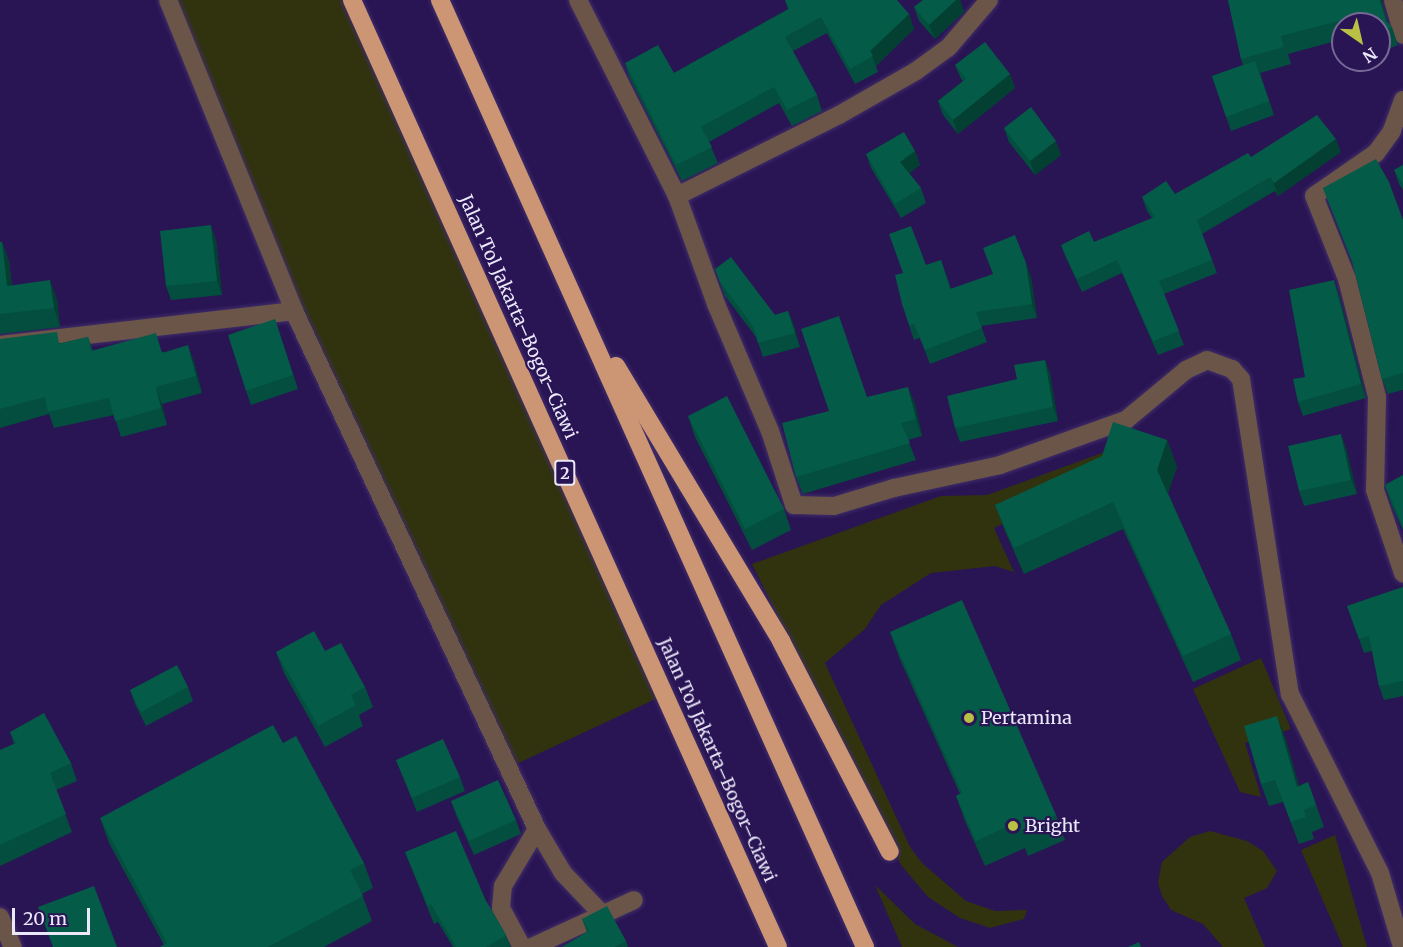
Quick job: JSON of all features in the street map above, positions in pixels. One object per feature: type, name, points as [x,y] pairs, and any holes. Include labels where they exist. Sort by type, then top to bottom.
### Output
[{"type":"highway","name":"Jalan Tol Jakarta–Bogor–Ciawi","points":[[352,0],[778,947]]},
{"type":"highway","points":[[440,0],[865,947]]},
{"type":"highway","points":[[574,298],[781,641],[890,852]]},
{"type":"street","points":[[168,0],[294,311],[537,829],[563,873],[603,915]]},
{"type":"street","points":[[578,0],[677,196],[716,304],[770,431],[794,505],[834,506],[894,488],[1000,465],[1126,420],[1186,370],[1207,360],[1232,369],[1241,379],[1290,694],[1380,873],[1402,947]]},
{"type":"street","points":[[677,196],[839,115],[915,71],[948,48],[989,0]]},
{"type":"street","points":[[1393,0],[1403,35]]},
{"type":"street","points":[[1403,100],[1392,131],[1376,153],[1314,196],[1347,279],[1377,397],[1375,490],[1403,573]]},
{"type":"street","points":[[0,345],[294,311]]},
{"type":"street","points":[[522,947],[501,908],[502,886],[537,829]]},
{"type":"street","points":[[532,947],[555,933],[603,915],[634,900]]},
{"type":"street","points":[[0,917],[13,947]]},
{"type":"green space","points":[[168,0],[352,0],[664,695],[508,768],[294,311]]},
{"type":"green space","points":[[1110,450],[1103,478],[994,528],[1014,572],[995,566],[931,573],[881,605],[865,629],[825,663],[910,847],[922,863],[966,901],[995,911],[1027,910],[1024,919],[990,928],[960,918],[928,897],[901,865],[752,564],[941,496],[987,495]]},
{"type":"green space","points":[[1261,658],[1291,729],[1245,743],[1261,797],[1240,792],[1193,689]]},
{"type":"green space","points":[[1210,831],[1247,841],[1263,851],[1277,871],[1267,888],[1244,898],[1265,947],[1223,947],[1203,924],[1171,910],[1162,896],[1158,882],[1162,862],[1190,837]]},
{"type":"green space","points":[[1335,835],[1367,947],[1343,947],[1301,850]]},
{"type":"green space","points":[[875,885],[915,924],[958,947],[902,947]]},
{"type":"building","points":[[785,0],[897,0],[909,14],[870,51],[873,56],[850,69],[821,17],[785,37],[817,95],[787,110],[774,87],[701,127],[712,147],[676,165],[625,63],[658,45],[674,73],[789,9]]},
{"type":"building","points":[[923,0],[956,0],[929,25],[914,7]]},
{"type":"building","points":[[1228,0],[1380,0],[1383,12],[1331,12],[1331,23],[1281,36],[1284,47],[1241,59]]},
{"type":"building","points":[[985,42],[1010,74],[953,120],[938,101],[966,79],[955,65]]},
{"type":"building","points":[[1255,61],[1269,101],[1226,117],[1212,76]]},
{"type":"building","points":[[1031,107],[1056,141],[1030,161],[1004,128]]},
{"type":"building","points":[[1317,115],[1336,139],[1274,183],[1270,177],[1197,220],[1212,260],[1159,281],[1179,331],[1153,341],[1117,260],[1077,279],[1061,245],[1089,231],[1094,242],[1155,217],[1142,197],[1166,181],[1175,194],[1248,153],[1251,157]]},
{"type":"building","points":[[904,132],[915,151],[900,162],[921,188],[895,204],[866,154]]},
{"type":"building","points":[[1376,159],[1389,182],[1403,220],[1403,373],[1382,379],[1352,261],[1323,188]]},
{"type":"building","points":[[1403,165],[1403,184],[1394,170]]},
{"type":"building","points":[[211,225],[217,281],[166,286],[160,231]]},
{"type":"building","points":[[911,226],[926,265],[941,260],[950,289],[993,274],[983,248],[1015,235],[1026,263],[1032,304],[976,312],[982,328],[925,350],[914,324],[909,325],[902,304],[895,275],[903,273],[889,234]]},
{"type":"building","points":[[0,242],[2,242],[7,286],[50,280],[54,308],[0,314]]},
{"type":"building","points":[[731,257],[775,315],[788,311],[795,333],[758,343],[753,326],[720,282],[715,269]]},
{"type":"building","points":[[1334,280],[1361,384],[1298,402],[1293,379],[1305,377],[1289,290]]},
{"type":"building","points":[[839,316],[867,397],[908,387],[916,419],[901,423],[910,443],[796,477],[782,423],[829,411],[801,329]]},
{"type":"building","points":[[275,319],[293,375],[246,391],[228,335]]},
{"type":"building","points":[[57,332],[59,344],[88,337],[91,351],[156,333],[162,353],[188,345],[196,376],[156,387],[161,408],[115,421],[109,398],[48,412],[45,397],[0,409],[0,339]]},
{"type":"building","points":[[1045,360],[1053,407],[955,428],[947,396],[1017,379],[1014,365]]},
{"type":"building","points":[[727,396],[784,509],[745,529],[688,416]]},
{"type":"building","points":[[1113,422],[1167,440],[1157,470],[1231,634],[1183,656],[1113,502],[1014,548],[995,505],[1102,456]]},
{"type":"building","points":[[1341,434],[1351,480],[1299,491],[1288,446]]},
{"type":"building","points":[[1403,475],[1403,527],[1385,485]]},
{"type":"building","points":[[1403,587],[1403,681],[1379,686],[1369,636],[1359,639],[1347,606]]},
{"type":"building","name":"Pertamina","points":[[962,600],[1056,815],[1019,831],[1015,823],[976,841],[956,796],[962,793],[890,632]]},
{"type":"building","points":[[314,631],[325,651],[341,643],[365,687],[351,695],[356,705],[318,726],[276,652]]},
{"type":"building","points":[[177,665],[188,687],[141,712],[130,690]]},
{"type":"building","points":[[44,713],[71,763],[50,773],[66,814],[0,845],[0,750],[16,743],[10,732]]},
{"type":"building","points":[[1277,716],[1297,787],[1308,782],[1316,805],[1304,810],[1306,817],[1291,822],[1275,780],[1261,784],[1244,726]]},
{"type":"building","points":[[273,725],[283,743],[296,736],[364,863],[350,870],[363,896],[268,947],[160,947],[167,943],[100,818]]},
{"type":"building","points":[[443,739],[460,777],[412,798],[396,760]]},
{"type":"building","points":[[498,780],[516,820],[469,841],[451,801]]},
{"type":"building","points":[[456,831],[486,901],[506,935],[486,947],[456,947],[431,904],[428,906],[405,852]]},
{"type":"building","points":[[94,886],[117,947],[53,947],[38,907]]},
{"type":"building","points":[[607,906],[626,941],[614,947],[562,947],[589,931],[582,919]]},
{"type":"building","points":[[1139,942],[1141,947],[1128,947]]},
{"type":"place","name":"Pertamina","points":[[969,718]]},
{"type":"place","name":"Bright","points":[[1013,826]]}]
